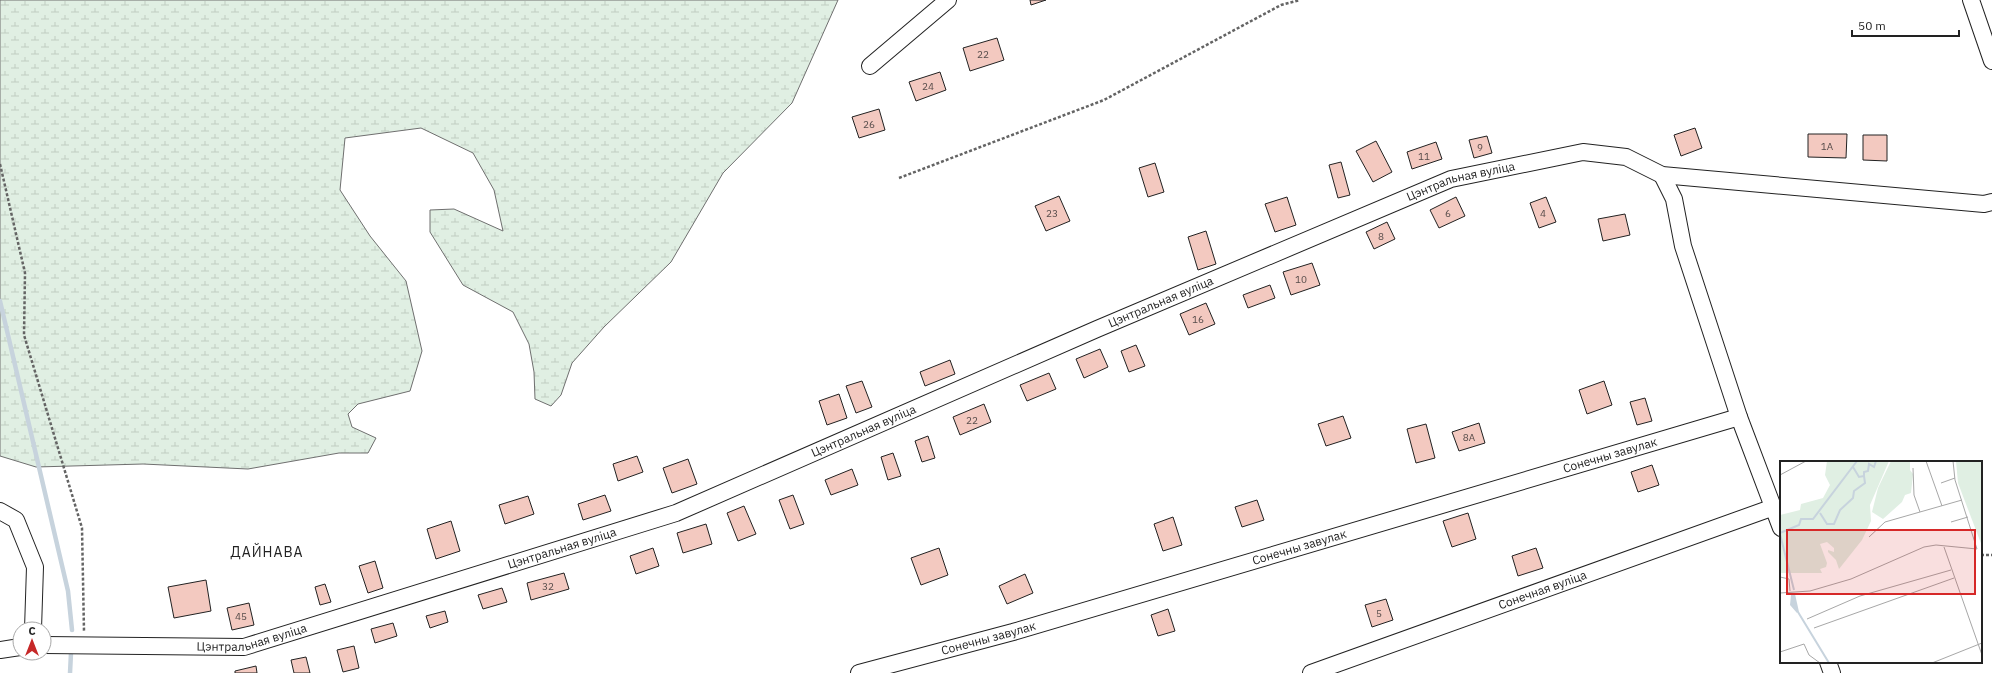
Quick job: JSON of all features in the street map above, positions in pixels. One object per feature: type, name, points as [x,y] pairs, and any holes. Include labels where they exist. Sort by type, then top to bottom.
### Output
[{"type":"street","points":[[870,66],[948,0]]},
{"type":"street","points":[[1971,0],[1992,61]]},
{"type":"street","name":"Цэнтральная вуліца","points":[[52,645],[244,648],[676,513],[1097,329],[1451,179],[1583,152],[1626,156],[1662,175]]},
{"type":"street","points":[[1662,175],[1984,204],[1992,202]]},
{"type":"street","points":[[1662,175],[1674,199],[1683,246],[1739,417],[1780,525]]},
{"type":"street","name":"Сонечны завулак","points":[[859,673],[1013,632],[1739,417]]},
{"type":"street","name":"Сонечная вуліца","points":[[1310,673],[1774,507]]},
{"type":"street","points":[[0,511],[16,520],[35,567],[33,621]]},
{"type":"street","points":[[0,650],[12,648]]},
{"type":"street","points":[[1828,663],[1832,673]]},
{"type":"path","points":[[899,178],[1104,100],[1281,5],[1300,0]]},
{"type":"path","points":[[0,164],[25,273],[24,335],[82,528],[84,646]]},
{"type":"green space","points":[[0,0],[838,0],[792,103],[723,173],[671,262],[604,327],[572,363],[561,395],[551,406],[535,399],[534,372],[529,344],[513,312],[463,285],[430,232],[430,210],[454,209],[503,231],[494,190],[473,153],[421,128],[345,138],[340,190],[370,236],[406,281],[422,351],[410,391],[358,404],[348,414],[352,427],[376,438],[368,453],[339,453],[248,469],[143,464],[36,467],[0,456]]},
{"type":"building","points":[[1030,0],[1046,0],[1031,5]]},
{"type":"building","points":[[997,38],[1004,60],[970,71],[963,48]]},
{"type":"building","points":[[940,72],[946,90],[916,101],[909,82]]},
{"type":"building","points":[[879,109],[885,130],[859,138],[852,117]]},
{"type":"building","points":[[1695,128],[1702,148],[1681,156],[1674,135]]},
{"type":"building","points":[[1808,134],[1847,134],[1846,158],[1808,157]]},
{"type":"building","points":[[1863,135],[1887,135],[1887,161],[1863,160]]},
{"type":"building","points":[[1487,136],[1492,153],[1474,158],[1469,140]]},
{"type":"building","points":[[1376,141],[1392,172],[1373,182],[1356,151]]},
{"type":"building","points":[[1436,142],[1442,159],[1412,169],[1407,152]]},
{"type":"building","points":[[1341,162],[1350,195],[1338,198],[1329,165]]},
{"type":"building","points":[[1155,163],[1164,192],[1148,197],[1139,168]]},
{"type":"building","points":[[1059,196],[1070,221],[1046,231],[1035,206]]},
{"type":"building","points":[[1287,197],[1296,225],[1275,232],[1265,204]]},
{"type":"building","points":[[1456,197],[1465,216],[1439,228],[1430,210]]},
{"type":"building","points":[[1546,197],[1556,222],[1539,228],[1530,203]]},
{"type":"building","points":[[1625,214],[1630,235],[1603,241],[1598,219]]},
{"type":"building","points":[[1387,222],[1395,239],[1374,249],[1366,232]]},
{"type":"building","points":[[1206,231],[1216,264],[1198,270],[1188,237]]},
{"type":"building","points":[[1312,263],[1320,285],[1291,295],[1283,272]]},
{"type":"building","points":[[1270,285],[1275,298],[1248,308],[1243,295]]},
{"type":"building","points":[[1206,303],[1215,324],[1189,335],[1180,314]]},
{"type":"building","points":[[1136,345],[1145,366],[1129,372],[1121,351]]},
{"type":"building","points":[[1100,349],[1108,367],[1084,378],[1076,359]]},
{"type":"building","points":[[950,360],[955,374],[925,386],[920,372]]},
{"type":"building","points":[[1049,373],[1056,389],[1027,401],[1020,385]]},
{"type":"building","points":[[862,381],[872,407],[856,413],[846,386]]},
{"type":"building","points":[[1604,381],[1612,405],[1587,414],[1579,390]]},
{"type":"building","points":[[839,394],[847,418],[827,425],[819,401]]},
{"type":"building","points":[[1645,398],[1652,421],[1637,425],[1630,402]]},
{"type":"building","points":[[984,404],[991,422],[960,435],[953,417]]},
{"type":"building","points":[[1343,416],[1351,438],[1326,446],[1318,424]]},
{"type":"building","points":[[1479,423],[1485,443],[1459,451],[1452,432]]},
{"type":"building","points":[[1426,424],[1435,458],[1416,463],[1407,429]]},
{"type":"building","points":[[928,436],[935,458],[922,462],[915,441]]},
{"type":"building","points":[[893,453],[901,476],[888,480],[881,457]]},
{"type":"building","points":[[637,456],[643,472],[618,481],[613,464]]},
{"type":"building","points":[[688,459],[697,484],[672,493],[663,468]]},
{"type":"building","points":[[1652,465],[1659,485],[1638,492],[1631,472]]},
{"type":"building","points":[[852,469],[858,485],[831,495],[825,480]]},
{"type":"building","points":[[605,495],[611,511],[583,520],[578,504]]},
{"type":"building","points":[[793,495],[804,524],[790,529],[779,500]]},
{"type":"building","points":[[528,496],[534,514],[505,524],[499,505]]},
{"type":"building","points":[[1257,500],[1264,520],[1242,527],[1235,507]]},
{"type":"building","points":[[744,506],[756,534],[738,541],[727,513]]},
{"type":"building","points":[[1468,513],[1476,539],[1452,547],[1443,521]]},
{"type":"building","points":[[1173,517],[1182,545],[1163,551],[1154,524]]},
{"type":"building","points":[[451,521],[460,551],[436,559],[427,529]]},
{"type":"building","points":[[706,524],[712,544],[683,553],[677,533]]},
{"type":"building","points":[[653,548],[659,566],[636,574],[630,556]]},
{"type":"building","points":[[939,548],[948,575],[921,585],[911,558]]},
{"type":"building","points":[[1536,548],[1543,568],[1518,576],[1512,556]]},
{"type":"building","points":[[375,561],[383,588],[368,593],[359,566]]},
{"type":"building","points":[[564,573],[569,589],[531,600],[527,583]]},
{"type":"building","points":[[1025,574],[1033,593],[1007,604],[999,586]]},
{"type":"building","points":[[206,580],[211,611],[174,618],[168,587]]},
{"type":"building","points":[[325,584],[331,602],[320,605],[315,587]]},
{"type":"building","points":[[502,588],[507,602],[483,609],[478,595]]},
{"type":"building","points":[[1386,599],[1393,620],[1372,627],[1365,605]]},
{"type":"building","points":[[249,603],[254,625],[232,630],[227,608]]},
{"type":"building","points":[[1168,609],[1175,631],[1158,636],[1151,615]]},
{"type":"building","points":[[445,611],[448,622],[430,628],[426,616]]},
{"type":"building","points":[[393,623],[397,636],[375,643],[371,629]]},
{"type":"building","points":[[354,646],[359,668],[343,672],[337,650]]},
{"type":"building","points":[[306,657],[310,673],[294,673],[291,660]]},
{"type":"building","points":[[256,666],[257,673],[235,673],[235,671]]},
{"type":"waterway","points":[[0,301],[68,591],[72,630]]},
{"type":"waterway","points":[[70,673],[71,653]]},
{"type":"district","name":"ДАЙНАВА","points":[[267,552]]}]
